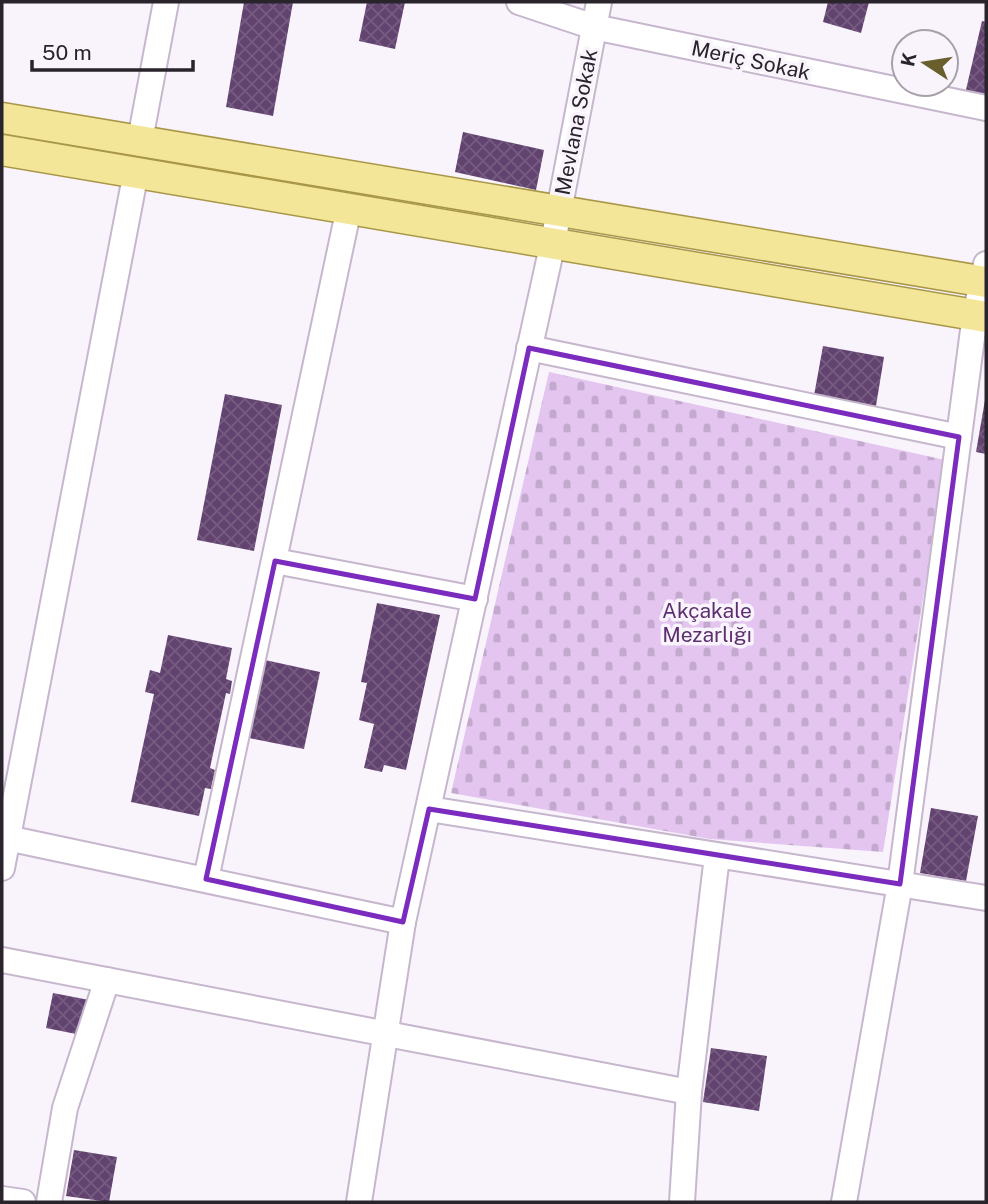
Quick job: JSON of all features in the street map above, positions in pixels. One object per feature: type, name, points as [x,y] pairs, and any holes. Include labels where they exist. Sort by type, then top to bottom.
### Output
[{"type":"main road","points":[[2,118],[985,276]]},
{"type":"main road","points":[[2,150],[981,316]]},
{"type":"street","points":[[140,141],[166,2]]},
{"type":"street","name":"Meriç Sokak","points":[[519,2],[594,27],[986,108]]},
{"type":"street","name":"Mevlana Sokak","points":[[359,1202],[403,922],[553,242],[599,2]]},
{"type":"street","points":[[2,868],[136,172]]},
{"type":"street","points":[[206,879],[349,208]]},
{"type":"street","points":[[844,1202],[900,884],[959,437],[981,316],[985,276]]},
{"type":"street","points":[[529,348],[959,437]]},
{"type":"street","points":[[275,561],[475,599]]},
{"type":"street","points":[[429,809],[986,898]]},
{"type":"street","points":[[7,838],[403,922]]},
{"type":"street","points":[[682,1202],[689,1092],[718,856]]},
{"type":"street","points":[[2,960],[689,1092]]},
{"type":"street","points":[[48,1202],[65,1108],[107,980]]},
{"type":"street","points":[[2,1199],[23,1202]]},
{"type":"highlighted area","points":[[529,348],[959,437],[900,884],[429,809],[403,922],[206,879],[275,561],[475,599]]},
{"type":"green space","name":"Akçakale Mezarlığı","points":[[549,372],[945,460],[883,852],[710,839],[451,793]]},
{"type":"building","points":[[244,2],[293,2],[273,116],[226,107]]},
{"type":"building","points":[[367,2],[405,2],[395,49],[359,41]]},
{"type":"building","points":[[828,2],[869,2],[861,33],[823,22]]},
{"type":"building","points":[[982,21],[986,22],[986,99],[965,94]]},
{"type":"building","points":[[463,132],[544,150],[536,190],[455,172]]},
{"type":"building","points":[[823,346],[884,357],[875,412],[813,401]]},
{"type":"building","points":[[225,394],[282,405],[254,551],[197,540]]},
{"type":"building","points":[[986,400],[986,454],[976,452]]},
{"type":"building","points":[[377,603],[440,615],[406,770],[384,765],[382,772],[364,768],[374,724],[359,720],[367,683],[361,682]]},
{"type":"building","points":[[168,635],[232,648],[226,679],[232,681],[230,694],[226,693],[210,768],[215,770],[211,789],[205,788],[199,816],[131,802],[154,694],[145,692],[150,670],[160,673]]},
{"type":"building","points":[[265,660],[320,672],[304,749],[249,738]]},
{"type":"building","points":[[931,808],[978,816],[966,881],[920,873]]},
{"type":"building","points":[[53,993],[89,1000],[81,1035],[46,1028]]},
{"type":"building","points":[[711,1048],[767,1056],[759,1111],[703,1102]]},
{"type":"building","points":[[74,1150],[117,1157],[109,1202],[66,1196]]}]
